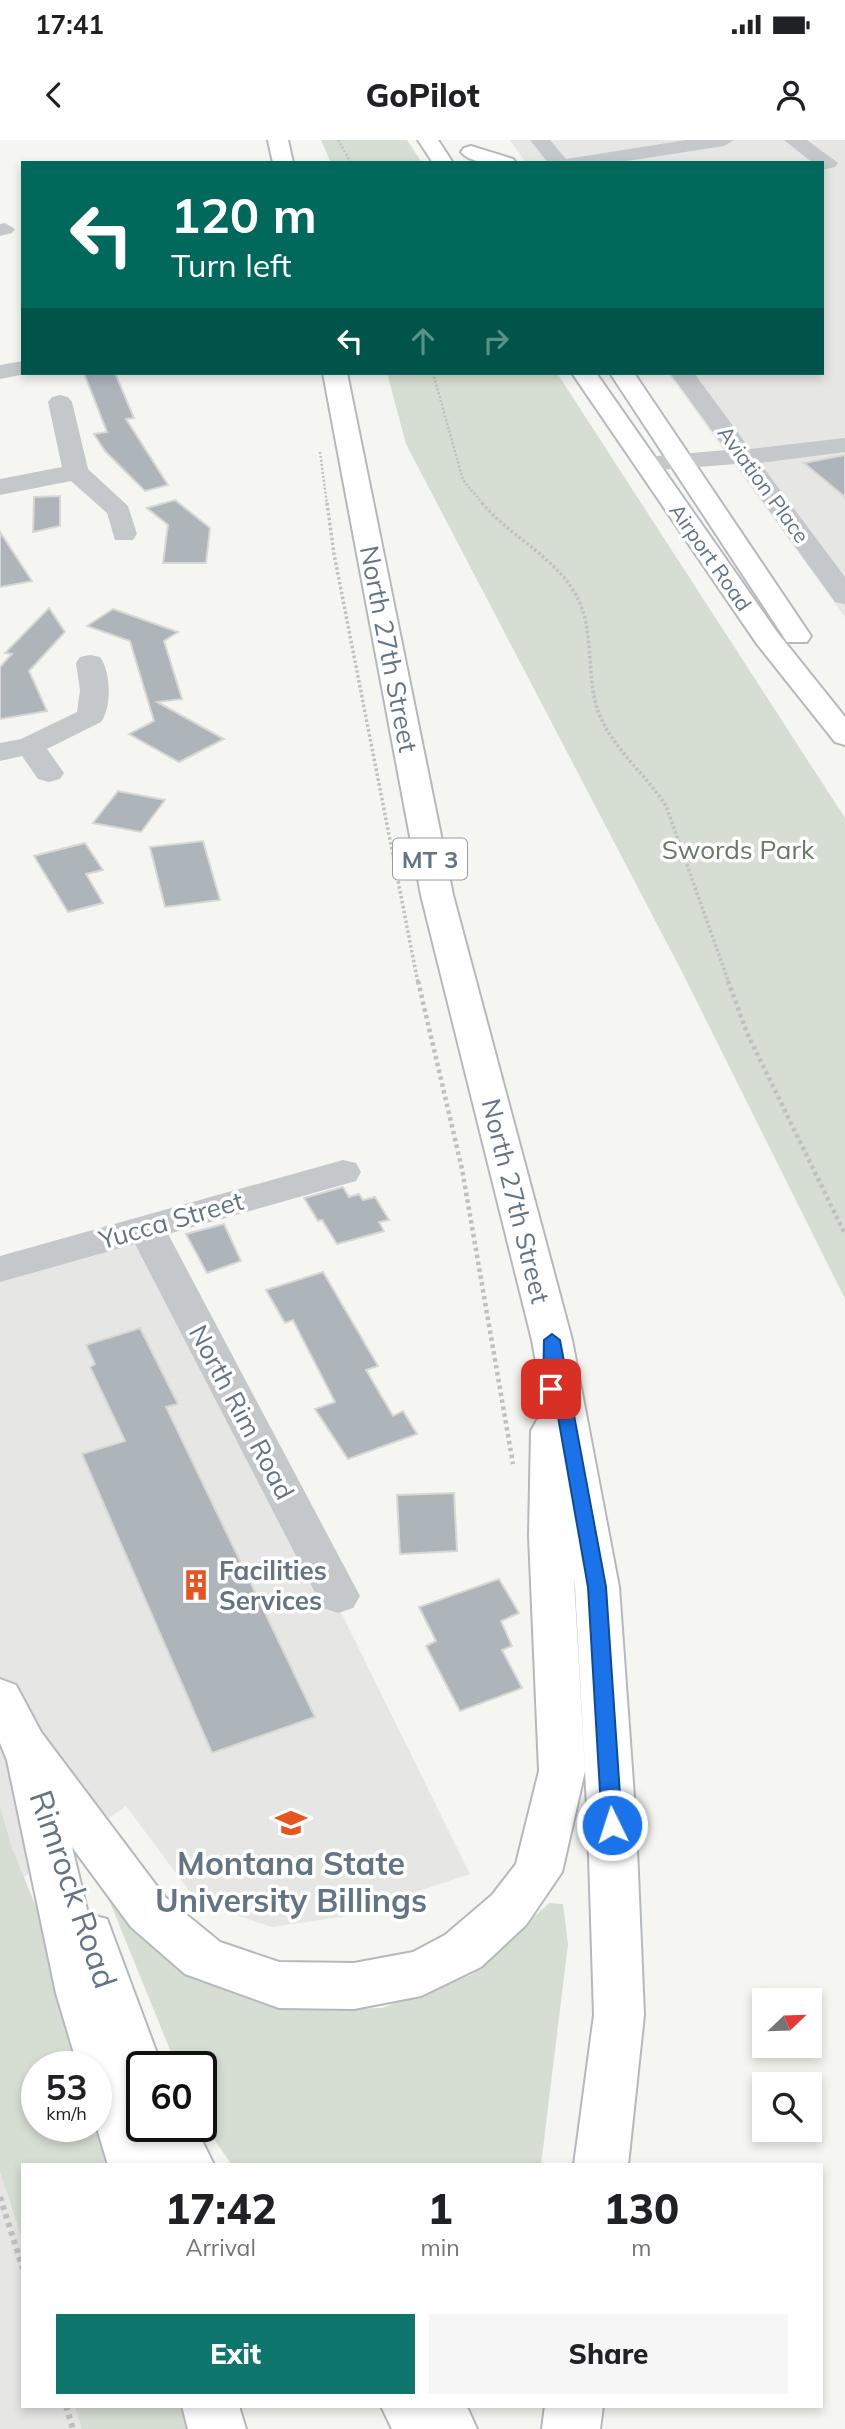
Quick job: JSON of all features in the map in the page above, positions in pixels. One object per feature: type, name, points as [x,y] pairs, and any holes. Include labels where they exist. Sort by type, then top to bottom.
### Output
[{"type":"main road","points":[[278,140],[283,161]]},
{"type":"main road","points":[[428,140],[442,161]]},
{"type":"main road","points":[[470,151],[500,161]]},
{"type":"main road","name":"North 27th Street","points":[[335,375],[437,895],[552,1340],[597,1587],[612,1825],[619,2015],[601,2163]]},
{"type":"main road","name":"Airport Road","points":[[585,375],[767,638],[845,736]]},
{"type":"main road","name":"Airport Road","points":[[623,375],[796,634],[845,724]]},
{"type":"main road","points":[[25,1746],[148,1912],[203,1958],[279,1985],[354,1986],[421,1973],[463,1951],[509,1910],[538,1871],[562,1771],[550,1536],[552,1340]]},
{"type":"main road","name":"Rimrock Road","points":[[0,1698],[25,1746],[131,2051]]},
{"type":"main road","points":[[25,1746],[82,1993],[134,2163]]},
{"type":"main road","points":[[175,2142],[187,2163]]},
{"type":"main road","points":[[211,2408],[217,2429]]},
{"type":"main road","points":[[412,2408],[431,2423],[448,2429]]},
{"type":"main road","points":[[571,2429],[574,2408]]},
{"type":"street","points":[[524,140],[540,161]]},
{"type":"street","points":[[540,140],[557,161]]},
{"type":"street","points":[[587,161],[724,140]]},
{"type":"street","points":[[794,140],[828,163],[824,164]]},
{"type":"street","points":[[704,143],[730,161]]},
{"type":"street","points":[[0,372],[21,368]]},
{"type":"street","name":"Aviation Place","points":[[683,375],[845,596]]},
{"type":"street","points":[[60,402],[75,472],[119,510],[124,534]]},
{"type":"street","points":[[794,454],[793,431],[845,422]]},
{"type":"street","points":[[646,464],[741,454],[794,454],[845,445]]},
{"type":"street","points":[[0,487],[75,472]]},
{"type":"street","points":[[0,752],[30,746],[91,716],[94,690],[90,663]]},
{"type":"street","points":[[30,746],[49,773]]},
{"type":"street","name":"Yucca Street","points":[[0,1269],[342,1171]]},
{"type":"street","name":"North Rim Road","points":[[146,1228],[338,1596]]},
{"type":"path","points":[[338,140],[350,161]]},
{"type":"path","points":[[434,375],[463,480],[487,509],[560,572],[582,607],[595,703],[612,739],[666,806],[747,1033],[845,1234]]},
{"type":"path","points":[[319,445],[322,485],[334,554],[428,1034],[462,1169],[514,1472]]},
{"type":"path","points":[[0,2197],[21,2263]]},
{"type":"path","points":[[67,2408],[73,2429]]},
{"type":"shaded area","points":[[510,140],[845,140],[845,617],[669,375],[824,375],[824,161],[525,161]]},
{"type":"shaded area","name":"Montana State University Billings","points":[[146,1228],[258,1444],[470,1874],[341,1917],[272,1927],[219,1909],[193,1896],[126,1806],[21,1879],[36,2051],[21,2051],[21,2142],[31,2142],[24,2163],[21,2163],[21,2408],[171,2408],[177,2429],[0,2429],[0,1269]]},
{"type":"green space","points":[[321,140],[407,140],[421,161],[330,161]]},
{"type":"green space","name":"Swords Park","points":[[388,375],[558,375],[845,818],[845,1299],[682,972],[406,444]]},
{"type":"green space","points":[[0,1807],[12,1848],[38,1912],[79,2051],[21,2051],[21,2142],[107,2142],[114,2163],[21,2163],[21,2236],[0,2171]]},
{"type":"green space","points":[[94,1863],[205,1977],[288,2010],[382,2008],[471,1975],[549,1903],[563,1904],[568,1944],[541,2163],[231,2163],[216,2142],[217,2051],[170,2051]]},
{"type":"green space","points":[[76,2408],[194,2408],[201,2429],[82,2429]]},
{"type":"building","points":[[85,375],[116,375],[134,418],[126,419],[168,485],[145,491],[105,451],[94,434],[107,432]]},
{"type":"building","points":[[845,455],[845,497],[804,463]]},
{"type":"building","points":[[60,496],[60,526],[33,532],[34,497]]},
{"type":"building","points":[[175,500],[210,528],[206,563],[163,563],[168,525],[147,508]]},
{"type":"building","points":[[0,532],[32,581],[0,587]]},
{"type":"building","points":[[49,608],[65,632],[29,671],[47,711],[0,719],[0,667],[12,654],[5,653]]},
{"type":"building","points":[[113,609],[178,632],[164,641],[182,699],[157,702],[224,739],[179,762],[129,734],[154,721],[130,641],[87,626]]},
{"type":"building","points":[[118,791],[165,800],[141,832],[93,823]]},
{"type":"building","points":[[203,841],[220,900],[165,907],[150,847]]},
{"type":"building","points":[[85,843],[103,870],[86,874],[103,903],[68,912],[34,856]]},
{"type":"building","points":[[343,1187],[349,1197],[359,1194],[363,1200],[375,1197],[389,1220],[379,1222],[384,1231],[337,1244],[304,1198]]},
{"type":"building","points":[[224,1224],[241,1261],[207,1273],[186,1234]]},
{"type":"building","points":[[323,1272],[378,1366],[366,1370],[393,1416],[403,1411],[417,1434],[348,1459],[315,1409],[335,1402],[293,1320],[285,1323],[266,1290]]},
{"type":"building","name":"Facilities Services","points":[[140,1328],[178,1404],[166,1407],[315,1717],[212,1753],[82,1454],[125,1441],[90,1367],[95,1364],[86,1345]]},
{"type":"building","points":[[454,1493],[457,1551],[400,1554],[397,1495]]},
{"type":"building","points":[[499,1579],[519,1613],[501,1621],[512,1646],[502,1650],[522,1688],[460,1711],[426,1646],[436,1641],[419,1607]]},
{"type":"place","name":"Facilities Services","points":[[196,1585]]},
{"type":"place","name":"Montana State University Billings","points":[[291,1823]]},
{"type":"route","points":[[551,1389],[552,1340],[597,1587],[612,1825]]}]
